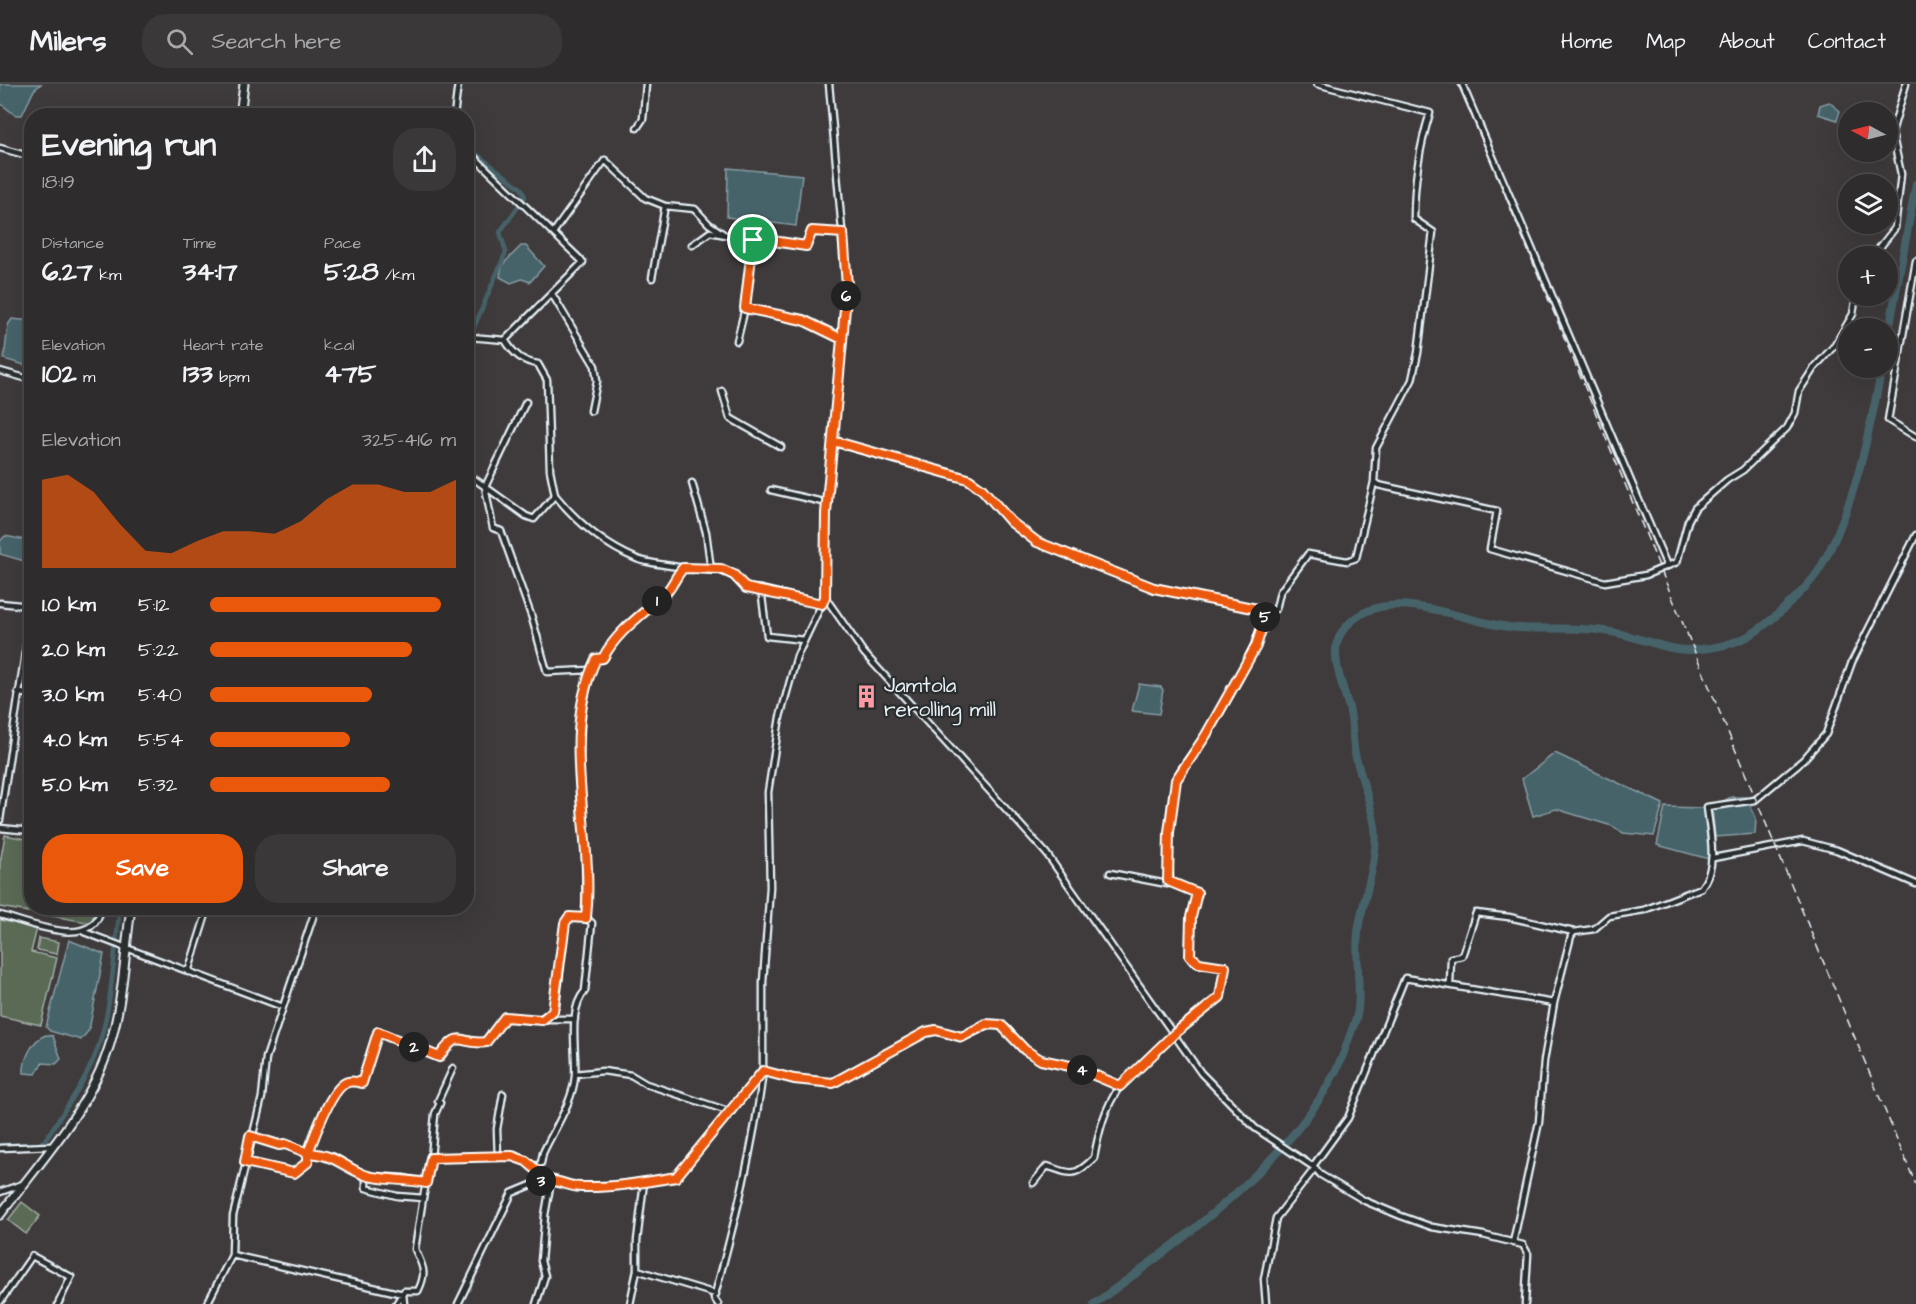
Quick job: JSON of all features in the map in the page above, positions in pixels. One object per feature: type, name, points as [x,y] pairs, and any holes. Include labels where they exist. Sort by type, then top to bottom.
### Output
[{"type":"street","points":[[240,108],[244,84]]},
{"type":"street","points":[[455,108],[458,84]]},
{"type":"street","points":[[637,129],[642,119],[646,84]]},
{"type":"street","points":[[718,1304],[714,1298],[724,1269],[759,1101],[763,1071],[763,982],[770,887],[768,792],[780,717],[797,656],[825,597],[827,503],[847,286],[829,84]]},
{"type":"street","points":[[833,441],[968,479],[982,489],[1011,522],[1037,542],[1154,588],[1267,611],[1276,609],[1280,592],[1308,554],[1347,561],[1356,558],[1374,482],[1376,448],[1407,390],[1418,353],[1433,232],[1414,219],[1414,191],[1418,150],[1430,113],[1317,84]]},
{"type":"street","points":[[1462,84],[1668,566]]},
{"type":"street","points":[[1881,246],[1895,228],[1900,201],[1901,174],[1892,132],[1906,84]]},
{"type":"street","points":[[0,148],[24,155]]},
{"type":"street","points":[[474,157],[583,262],[505,340]]},
{"type":"street","points":[[553,232],[604,159],[645,198],[665,206],[695,209],[709,224],[725,235]]},
{"type":"street","points":[[652,278],[665,206]]},
{"type":"street","points":[[692,245],[711,232],[806,246],[812,231],[843,233]]},
{"type":"street","points":[[736,341],[745,308],[753,240]]},
{"type":"street","points":[[1916,261],[1888,420],[1916,437]]},
{"type":"street","points":[[552,294],[595,366],[597,381],[591,411]]},
{"type":"street","points":[[1374,482],[1378,485],[1497,511],[1490,549],[1605,582],[1646,575],[1677,562],[1688,521],[1695,508],[1727,480],[1743,470],[1787,428],[1796,413],[1799,391],[1814,368],[1835,345],[1853,314],[1854,306]]},
{"type":"street","points":[[745,308],[803,320],[842,339]]},
{"type":"street","points":[[474,337],[505,340],[527,363],[538,364],[547,381],[550,470],[555,495],[576,521],[605,542],[638,560],[683,568],[721,569],[734,575],[746,588],[761,589],[822,604]]},
{"type":"street","points":[[0,371],[24,378]]},
{"type":"street","points":[[722,391],[730,418],[781,447]]},
{"type":"street","points":[[526,402],[485,487],[494,528],[501,531],[532,618],[547,672],[591,670]]},
{"type":"street","points":[[474,479],[526,516],[534,519],[555,495]]},
{"type":"street","points":[[692,483],[706,532],[711,570]]},
{"type":"street","points":[[771,490],[827,503]]},
{"type":"street","points":[[1450,984],[1451,958],[1462,956],[1476,913],[1509,916],[1574,932],[1594,929],[1609,916],[1644,910],[1677,896],[1695,892],[1706,882],[1713,858],[1707,807],[1755,800],[1803,760],[1826,734],[1852,662],[1916,535]]},
{"type":"street","points":[[586,918],[586,847],[579,776],[581,715],[591,670],[596,659],[603,658],[610,645],[630,623],[667,592],[674,578],[683,568]]},
{"type":"street","points":[[761,589],[767,636],[804,640]]},
{"type":"street","points":[[825,597],[864,652],[1046,853],[1201,1073],[1255,1128],[1314,1167],[1321,1175],[1365,1201],[1432,1227],[1513,1243],[1527,1249],[1525,1304]]},
{"type":"street","points":[[0,603],[24,605]]},
{"type":"street","points":[[1168,881],[1169,832],[1176,780],[1206,735],[1256,646],[1267,611]]},
{"type":"street","points":[[0,820],[24,652]]},
{"type":"street","points":[[18,692],[24,694]]},
{"type":"street","points":[[0,762],[8,764]]},
{"type":"street","points":[[0,828],[24,830]]},
{"type":"street","points":[[1713,858],[1803,841],[1837,850],[1916,884]]},
{"type":"street","points":[[1110,873],[1167,884],[1168,881]]},
{"type":"street","points":[[1033,1183],[1047,1166],[1060,1173],[1075,1173],[1094,1158],[1100,1126],[1109,1102],[1120,1086],[1174,1034],[1220,997],[1225,970],[1223,966],[1199,963],[1190,956],[1191,917],[1197,893],[1168,881]]},
{"type":"street","points":[[0,915],[69,933],[84,932],[283,1007]]},
{"type":"street","points":[[84,932],[95,923],[98,915]]},
{"type":"street","points":[[0,1215],[88,1094],[106,1056],[113,1030],[129,915]]},
{"type":"street","points":[[188,972],[206,915]]},
{"type":"street","points":[[207,1304],[232,1255],[234,1216],[250,1136],[262,1097],[266,1058],[314,915]]},
{"type":"street","points":[[534,1168],[541,1163],[543,1153],[573,1088],[575,1018],[581,995],[585,991],[592,923],[586,918],[569,917],[565,923],[556,1006],[544,1019]]},
{"type":"street","points":[[1513,1243],[1539,1122],[1544,1061],[1554,1003],[1574,932]]},
{"type":"street","points":[[1266,1304],[1264,1279],[1276,1218],[1348,1118],[1405,978],[1554,1003]]},
{"type":"street","points":[[245,1162],[294,1173],[308,1162],[308,1153],[330,1102],[341,1086],[347,1082],[362,1083],[378,1032],[439,1057],[450,1041],[459,1039],[486,1042],[505,1017],[575,1018]]},
{"type":"street","points":[[763,1071],[794,1079],[833,1083],[926,1032],[936,1030],[962,1037],[986,1024],[993,1024],[1006,1028],[1025,1050],[1041,1060],[1075,1067],[1120,1086]]},
{"type":"street","points":[[232,1255],[403,1294],[418,1291],[424,1280],[422,1258],[415,1250],[431,1158],[435,1114],[440,1103],[438,1101],[453,1068]]},
{"type":"street","points":[[575,1074],[603,1071],[631,1076],[646,1084],[730,1112]]},
{"type":"street","points":[[458,1304],[512,1193],[540,1181],[580,1187],[676,1177],[763,1071]]},
{"type":"street","points":[[498,1157],[497,1129],[502,1094]]},
{"type":"street","points":[[250,1136],[279,1145],[285,1144],[308,1153],[334,1157],[366,1176],[403,1178],[426,1183]]},
{"type":"street","points":[[0,1148],[51,1146]]},
{"type":"street","points":[[431,1158],[512,1156],[526,1161],[539,1172],[540,1181]]},
{"type":"street","points":[[366,1176],[366,1188],[397,1196],[423,1198]]},
{"type":"street","points":[[536,1304],[545,1276],[541,1261],[551,1181]]},
{"type":"street","points":[[630,1304],[637,1270],[637,1241],[644,1182]]},
{"type":"street","points":[[0,1192],[23,1184]]},
{"type":"street","points":[[0,1302],[32,1256],[71,1277],[58,1304]]},
{"type":"street","points":[[637,1270],[716,1294]]},
{"type":"street","points":[[396,1304],[403,1294]]},
{"type":"street","points":[[403,1294],[404,1304]]},
{"type":"green space","points":[[5,835],[24,839],[24,911],[0,907],[0,863]]},
{"type":"green space","points":[[46,915],[94,915],[92,923]]},
{"type":"green space","points":[[0,920],[37,928],[31,952],[57,958],[41,1025],[0,1016]]},
{"type":"green space","points":[[39,938],[59,942],[57,954],[37,950]]},
{"type":"green space","points":[[22,1202],[40,1216],[26,1234],[8,1220]]},
{"type":"water","points":[[0,84],[41,84],[34,90],[22,115],[15,115],[0,103]]},
{"type":"water","points":[[1829,102],[1838,109],[1837,120],[1818,114],[1820,105]]},
{"type":"water","points":[[728,168],[802,175],[796,226],[727,217]]},
{"type":"water","points":[[521,246],[526,246],[544,266],[530,282],[522,279],[511,283],[500,277],[502,265]]},
{"type":"water","points":[[12,319],[24,320],[24,365],[4,359],[8,325]]},
{"type":"water","points":[[5,536],[24,540],[24,561],[0,554],[0,541]]},
{"type":"water","points":[[1139,684],[1161,687],[1163,690],[1159,714],[1132,711]]},
{"type":"water","points":[[1555,753],[1663,804],[1654,836],[1623,833],[1612,826],[1556,809],[1533,816],[1522,779]]},
{"type":"water","points":[[1731,797],[1746,797],[1756,818],[1755,834],[1715,837],[1712,807]]},
{"type":"water","points":[[1665,807],[1704,808],[1709,859],[1657,845]]},
{"type":"water","points":[[69,940],[104,954],[89,1030],[81,1040],[50,1031],[46,1027]]},
{"type":"water","points":[[53,1036],[61,1059],[56,1064],[42,1063],[36,1074],[24,1073],[25,1062],[30,1050],[41,1037]]},
{"type":"waterway","points":[[474,152],[522,189],[525,197],[500,232],[506,252],[474,327]]},
{"type":"waterway","points":[[1891,318],[1916,184]]},
{"type":"waterway","points":[[1094,1304],[1205,1220],[1277,1153],[1308,1116],[1332,1078],[1349,1038],[1359,1000],[1358,933],[1376,840],[1373,818],[1355,754],[1350,714],[1337,664],[1336,646],[1343,630],[1362,614],[1382,607],[1405,606],[1428,608],[1519,628],[1599,630],[1683,650],[1715,647],[1746,638],[1780,612],[1809,583],[1834,542],[1860,468],[1880,378]]},
{"type":"waterway","points":[[0,1145],[39,1144],[45,1140],[86,1076],[102,1036],[106,1018],[119,915]]},
{"type":"railway","points":[[1459,84],[1916,1185]]},
{"type":"place","name":"Jamtola rerolling mill","points":[[866,697]]},
{"type":"route","points":[[753,240],[745,308],[803,320],[842,339],[826,513],[825,597],[822,604],[761,589],[746,588],[734,575],[721,569],[683,568],[674,578],[667,592],[630,623],[610,645],[603,658],[596,659],[591,670],[581,715],[579,776],[586,847],[586,918],[573,916],[569,917],[565,923],[556,1006],[553,1011],[542,1020],[505,1017],[486,1042],[480,1043],[466,1039],[450,1041],[439,1057],[378,1032],[362,1083],[347,1082],[341,1086],[330,1102],[308,1153],[287,1147],[285,1144],[279,1145],[250,1136],[245,1162],[294,1173],[308,1162],[308,1153],[325,1154],[366,1176],[403,1178],[426,1183],[431,1158],[512,1156],[526,1161],[539,1172],[540,1181],[546,1179],[580,1187],[624,1185],[676,1177],[763,1071],[815,1083],[833,1083],[926,1032],[936,1030],[962,1037],[986,1024],[993,1024],[1006,1028],[1025,1050],[1041,1060],[1075,1067],[1120,1086],[1133,1077],[1174,1034],[1220,997],[1225,967],[1199,963],[1190,956],[1191,917],[1197,893],[1168,881],[1170,878],[1167,868],[1169,832],[1176,780],[1206,735],[1256,646],[1267,611],[1154,588],[1071,556],[1037,542],[1000,512],[982,489],[968,479],[833,441],[847,286],[843,233],[812,231],[806,246],[753,238],[753,240]]}]
